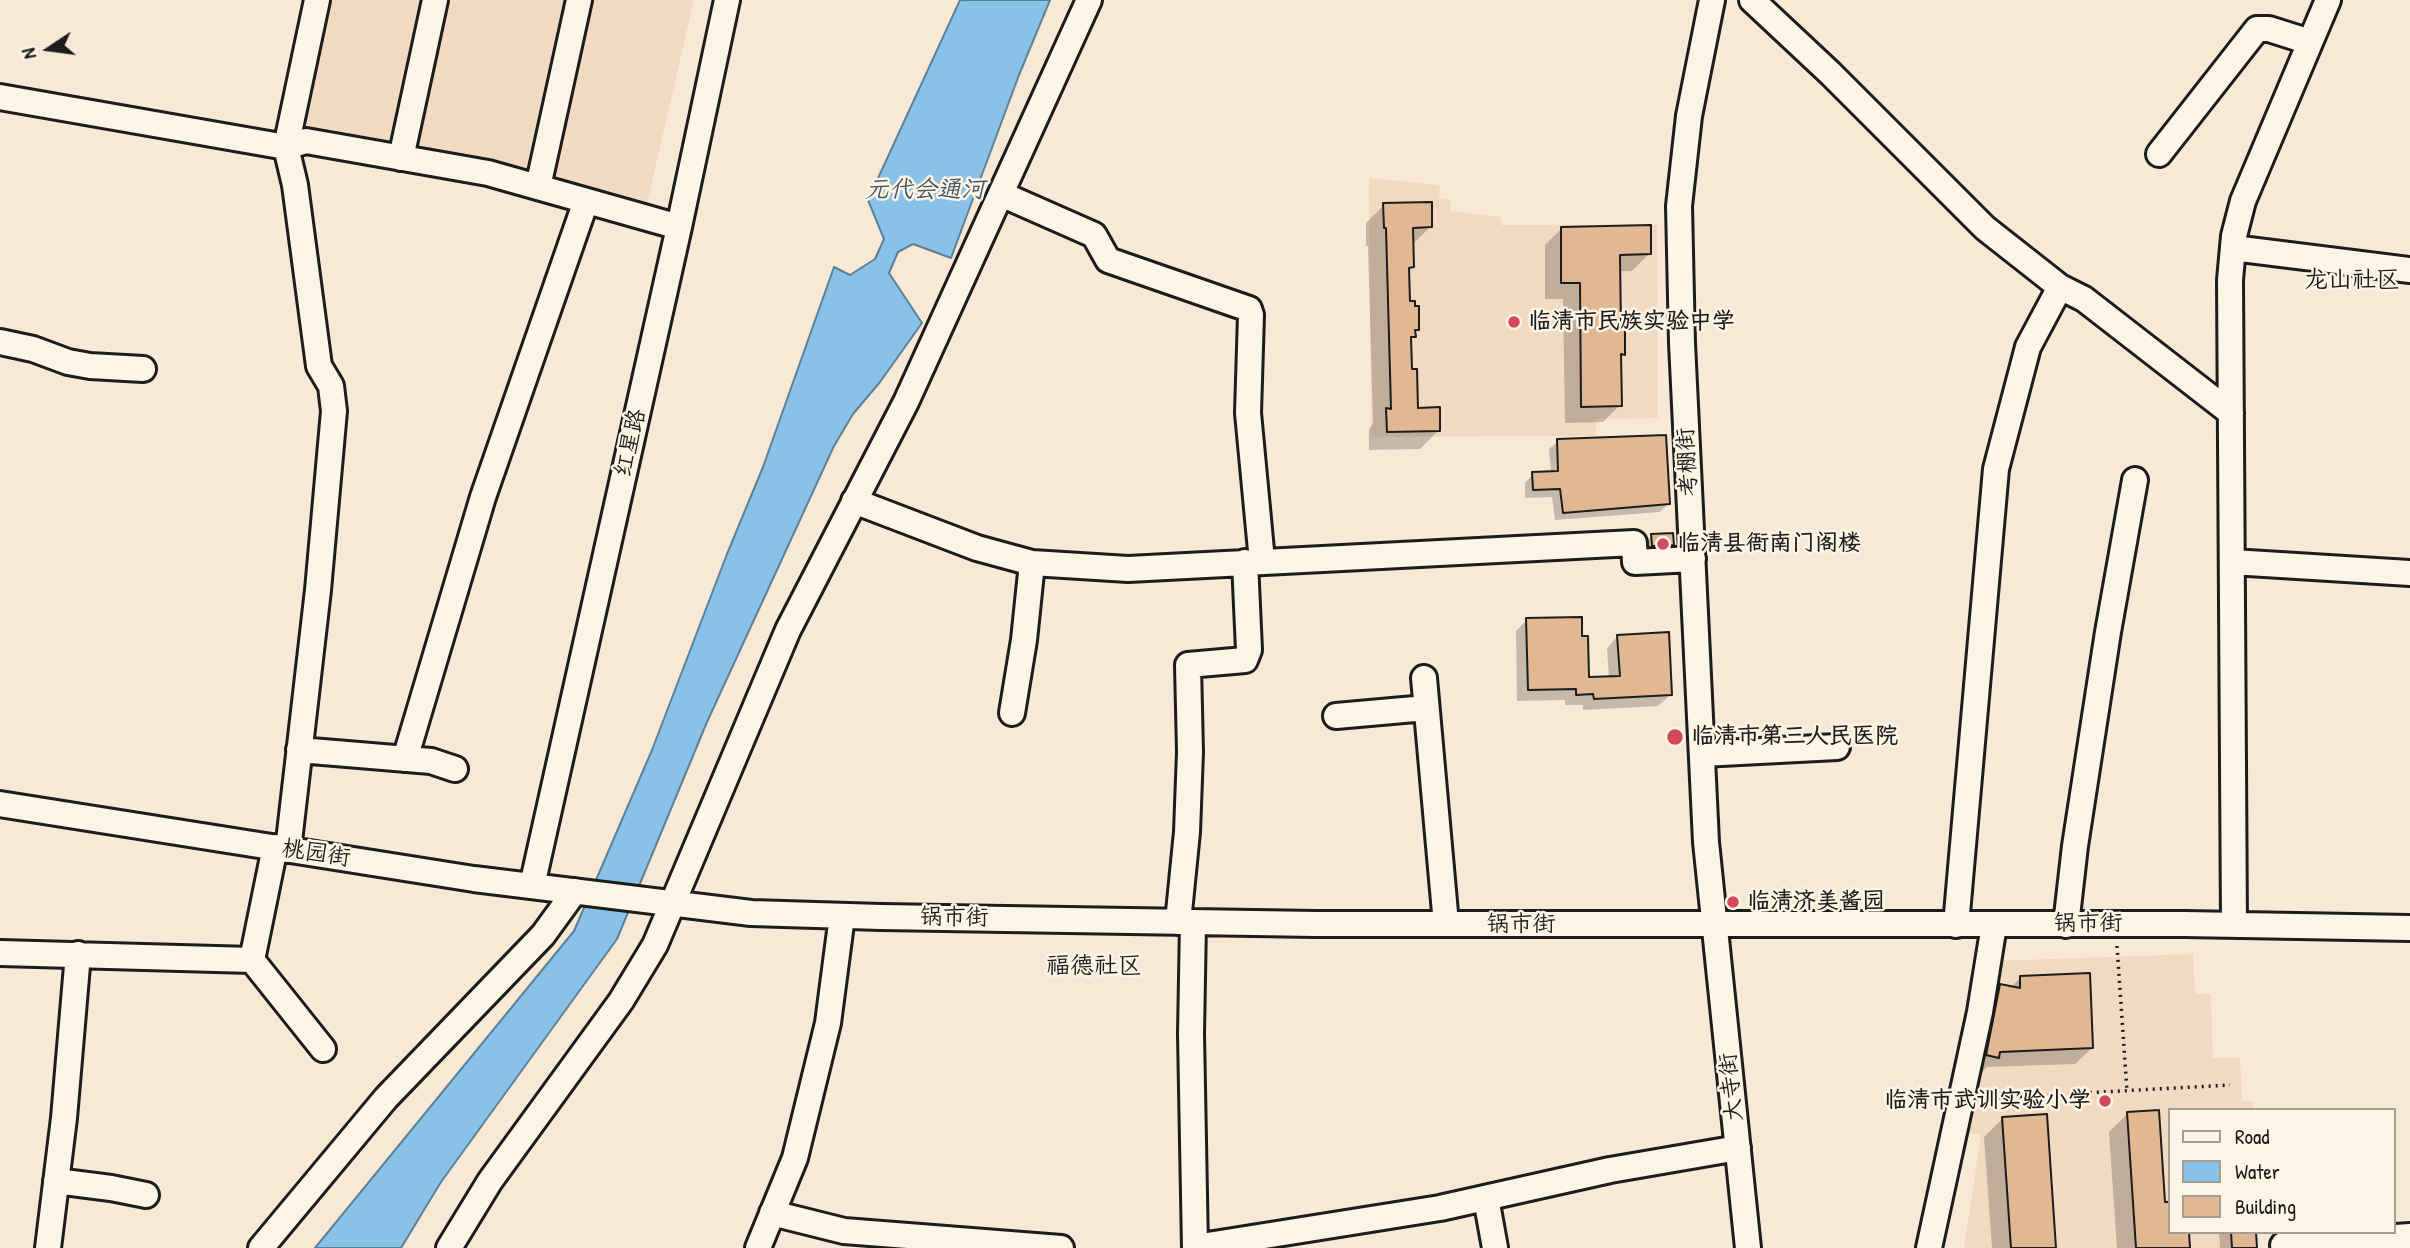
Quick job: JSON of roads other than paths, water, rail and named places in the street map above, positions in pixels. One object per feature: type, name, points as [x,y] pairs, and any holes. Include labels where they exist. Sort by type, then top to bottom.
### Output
[{"type":"street","points":[[252,960],[281,849],[299,750],[318,590],[334,411],[331,386],[319,366],[295,185],[286,147],[317,0]]},
{"type":"street","points":[[401,158],[435,0]]},
{"type":"street","points":[[538,187],[579,0]]},
{"type":"street","name":"红星路","points":[[531,886],[679,227],[727,0]]},
{"type":"street","points":[[449,1248],[490,1181],[621,1001],[655,945],[788,630],[906,402],[1089,0]]},
{"type":"street","name":"考棚街","points":[[1712,0],[1689,116],[1679,206],[1682,343],[1706,842],[1715,925]]},
{"type":"street","points":[[1752,0],[1830,73],[1985,228],[2060,287],[2084,299],[2231,413]]},
{"type":"street","points":[[2234,925],[2230,279],[2233,248],[2243,201],[2328,0]]},
{"type":"street","points":[[2159,154],[2257,29],[2269,29],[2310,42]]},
{"type":"street","points":[[0,97],[286,147],[306,141],[488,173],[679,227]]},
{"type":"street","points":[[1001,194],[1094,235],[1108,260],[1249,309],[1251,315],[1248,413],[1254,561],[1249,650],[1245,660],[1188,665],[1190,752],[1186,922],[1195,1247],[1440,1208],[1610,1170],[1738,1149]]},
{"type":"street","points":[[405,760],[482,497],[586,201]]},
{"type":"street","points":[[2233,248],[2410,270]]},
{"type":"street","points":[[1956,925],[1996,470],[2028,346],[2060,287]]},
{"type":"street","points":[[0,342],[33,349],[68,362],[143,369]]},
{"type":"street","points":[[2066,925],[2104,659],[2135,480]]},
{"type":"street","points":[[854,501],[977,548],[1031,563],[1128,569],[1634,543],[1635,562],[1693,559]]},
{"type":"street","points":[[2232,562],[2410,573]]},
{"type":"street","points":[[1012,713],[1024,640],[1031,563]]},
{"type":"street","points":[[1424,678],[1446,924]]},
{"type":"street","points":[[1336,716],[1426,708]]},
{"type":"street","points":[[1702,754],[1837,747]]},
{"type":"street","points":[[299,750],[431,761],[455,769]]},
{"type":"street","name":"桃园街","points":[[0,804],[281,849],[531,886],[633,898]]},
{"type":"street","points":[[261,1248],[386,1098],[542,935],[575,891]]},
{"type":"street","name":"锅市街","points":[[633,898],[751,913],[1186,922],[2116,924],[2410,928]]},
{"type":"street","points":[[758,1248],[795,1158],[828,1023],[842,916]]},
{"type":"street","name":"大寺街","points":[[1715,925],[1748,1248]]},
{"type":"street","points":[[1929,1248],[1980,1012],[1994,925]]},
{"type":"street","points":[[0,953],[252,960],[323,1049]]},
{"type":"street","points":[[48,1248],[78,954]]},
{"type":"street","points":[[56,1181],[146,1195]]},
{"type":"street","points":[[1486,1198],[1495,1248]]},
{"type":"street","points":[[772,1213],[844,1231],[1062,1248]]},
{"type":"street","points":[[2283,1245],[2410,1236]]},
{"type":"water","name":"元代会通河","points":[[960,0],[1050,0],[951,258],[913,244],[898,252],[889,273],[922,323],[880,382],[853,414],[834,446],[707,722],[617,939],[441,1182],[401,1248],[315,1248],[574,931],[652,750],[763,467],[834,267],[850,275],[875,259],[884,239],[868,200]]},
{"type":"place","name":"临清市民族实验中学","points":[[1514,322]]},
{"type":"place","name":"临清县衙南门阁楼","points":[[1663,544]]},
{"type":"place","name":"临清市第三人民医院","points":[[1675,737]]},
{"type":"place","name":"临清济美酱园","points":[[1733,902]]},
{"type":"place","name":"临清市武训实验小学","points":[[2105,1101]]},
{"type":"district","name":"龙山社区","points":[[2352,281]]},
{"type":"district","name":"福德社区","points":[[1094,967]]}]
